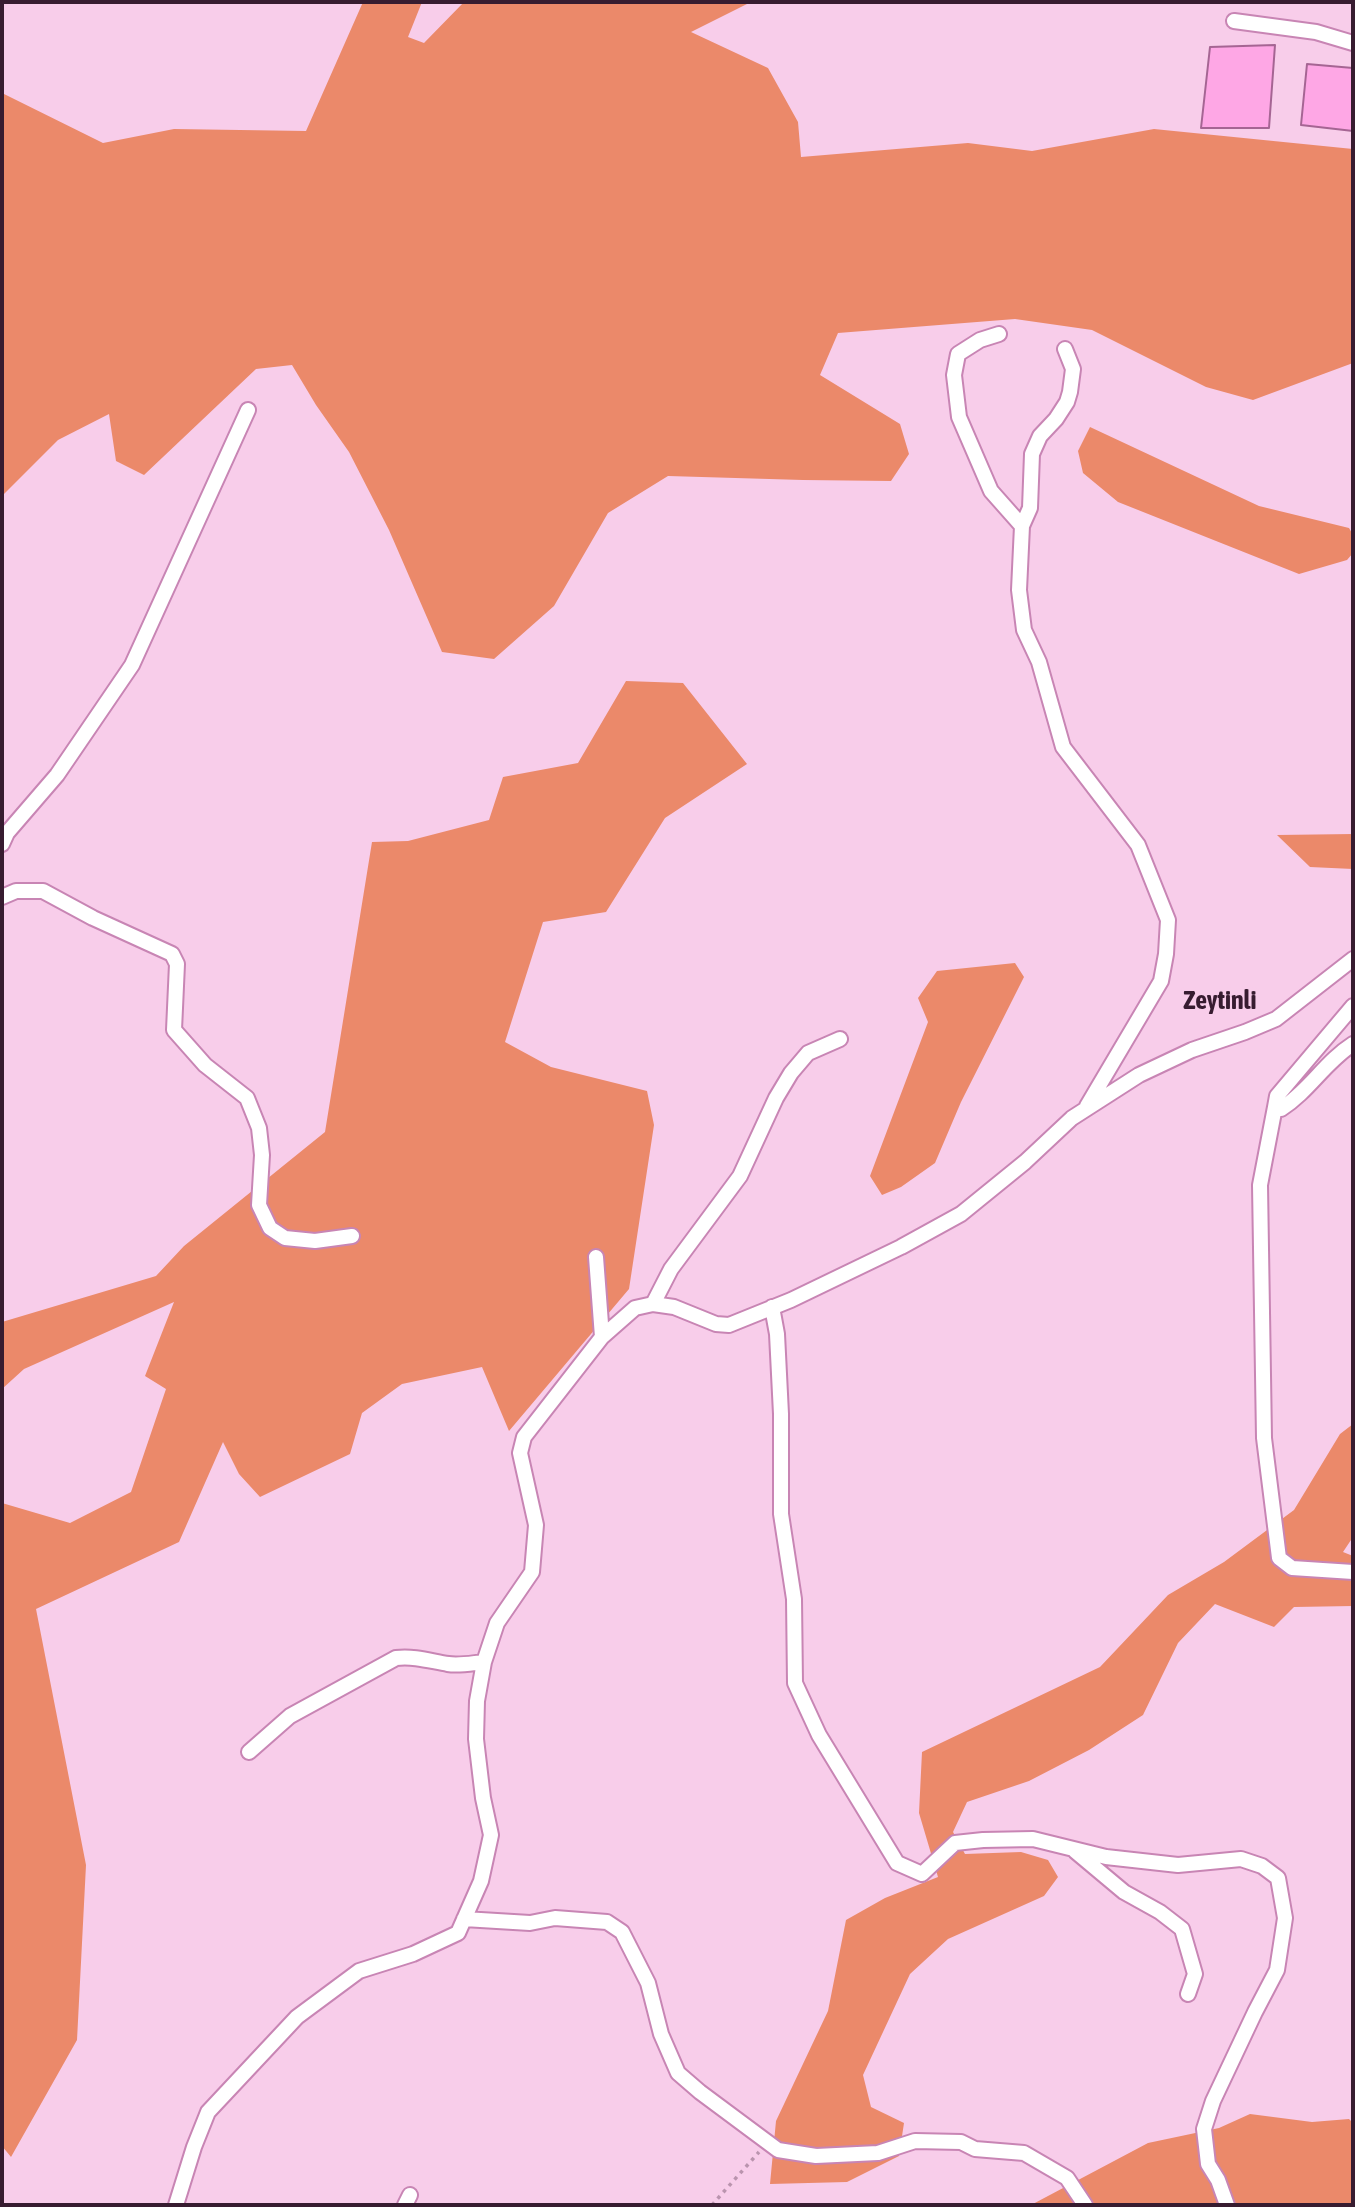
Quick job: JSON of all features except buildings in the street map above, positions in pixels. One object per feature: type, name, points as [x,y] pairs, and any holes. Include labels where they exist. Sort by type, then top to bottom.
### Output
[{"type":"street","points":[[1234,20],[1317,32],[1353,43]]},
{"type":"street","points":[[999,334],[980,340],[958,354],[954,376],[959,417],[991,491],[1022,526]]},
{"type":"street","points":[[1065,349],[1073,369],[1067,402],[1040,436],[1032,454],[1030,508],[1022,526],[1019,590],[1024,630],[1039,662],[1063,747],[1138,845],[1168,920],[1161,981],[1084,1111]]},
{"type":"street","points":[[2,845],[7,834],[57,775],[132,665],[248,410]]},
{"type":"street","points":[[2,897],[16,891],[43,891],[93,918],[172,954],[177,964],[174,1030],[205,1065],[247,1098],[259,1128],[262,1156],[259,1205],[270,1228],[285,1238],[315,1241],[352,1236]]},
{"type":"street","points":[[176,2205],[208,2112],[297,2017],[359,1971],[413,1954],[458,1933],[481,1881],[491,1835],[483,1798],[476,1738],[477,1701],[484,1662],[497,1623],[532,1572],[536,1525],[520,1453],[524,1437],[602,1337],[635,1308],[653,1304],[674,1307],[716,1324],[729,1325],[901,1247],[961,1214],[1025,1162],[1073,1118],[1139,1075],[1192,1050],[1276,1019],[1353,959]]},
{"type":"street","points":[[1353,1006],[1277,1096],[1259,1185],[1264,1438],[1279,1558],[1292,1569],[1353,1572]]},
{"type":"street","points":[[653,1304],[671,1269],[740,1176],[776,1098],[791,1073],[808,1053],[840,1039]]},
{"type":"street","points":[[1275,1108],[1281,1108],[1298,1098],[1337,1055],[1353,1044]]},
{"type":"street","points":[[596,1257],[602,1337]]},
{"type":"street","points":[[772,1307],[777,1334],[781,1414],[781,1514],[794,1599],[795,1684],[819,1735],[897,1863],[922,1874],[955,1843],[1033,1839],[1106,1857],[1178,1865],[1241,1859],[1262,1866],[1278,1878],[1285,1918],[1277,1970],[1213,2101],[1204,2129],[1208,2164],[1218,2180],[1227,2205]]},
{"type":"street","points":[[249,1752],[290,1716],[396,1658],[435,1660],[449,1665],[484,1662]]},
{"type":"street","points":[[1071,1848],[1124,1892],[1160,1912],[1182,1929],[1195,1974],[1188,1994]]},
{"type":"street","points":[[464,1920],[530,1923],[555,1918],[607,1922],[622,1932],[649,1983],[661,2034],[678,2073],[699,2092],[778,2150],[816,2156],[878,2153],[915,2141],[961,2142],[975,2148],[1024,2152],[1067,2178],[1086,2205]]},
{"type":"path","points":[[712,2205],[768,2143]]},
{"type":"shaded area","points":[[363,2],[422,2],[408,37],[424,43],[464,2],[751,2],[691,32],[768,68],[798,122],[801,157],[968,143],[1032,151],[1154,129],[1353,149],[1353,363],[1253,400],[1206,387],[1092,330],[1015,319],[838,333],[820,375],[900,424],[909,454],[891,481],[668,476],[608,513],[554,606],[494,659],[442,652],[389,530],[349,452],[292,365],[256,369],[144,475],[116,461],[109,414],[58,440],[2,496],[2,93],[103,143],[174,129],[306,131]]},
{"type":"shaded area","points":[[1090,427],[1259,506],[1349,528],[1353,535],[1353,553],[1347,560],[1299,574],[1118,502],[1083,473],[1078,451]]},
{"type":"shaded area","points":[[626,681],[683,683],[747,764],[665,818],[606,912],[543,922],[505,1042],[551,1067],[647,1091],[654,1125],[629,1289],[509,1431],[482,1367],[402,1384],[362,1413],[350,1454],[260,1497],[239,1474],[223,1442],[179,1542],[36,1609],[86,1865],[77,2040],[11,2157],[2,2146],[2,1503],[70,1523],[131,1492],[166,1389],[145,1376],[174,1302],[24,1369],[2,1389],[2,1322],[156,1276],[184,1246],[325,1132],[372,842],[408,841],[489,820],[503,777],[578,763]]},
{"type":"shaded area","points":[[1353,834],[1353,869],[1310,867],[1277,835]]},
{"type":"shaded area","points":[[1015,963],[1024,977],[961,1102],[935,1163],[901,1187],[882,1195],[870,1176],[928,1022],[918,998],[937,971]]},
{"type":"shaded area","points":[[1353,1424],[1353,1537],[1343,1552],[1353,1556],[1353,1606],[1294,1607],[1274,1627],[1215,1604],[1178,1643],[1143,1715],[1089,1750],[1029,1781],[967,1802],[953,1832],[965,1854],[1021,1852],[1048,1860],[1058,1877],[1044,1896],[948,1939],[910,1974],[863,2075],[871,2107],[904,2123],[899,2156],[847,2182],[770,2184],[776,2121],[828,2011],[846,1920],[885,1898],[938,1877],[919,1813],[922,1752],[1100,1667],[1168,1595],[1224,1562],[1294,1510],[1340,1434]]},
{"type":"shaded area","points":[[1250,2114],[1312,2122],[1349,2119],[1353,2123],[1353,2205],[1031,2205],[1148,2143],[1219,2128]]},
{"type":"district","name":"Zeytinli","points":[[1220,1001]]}]
